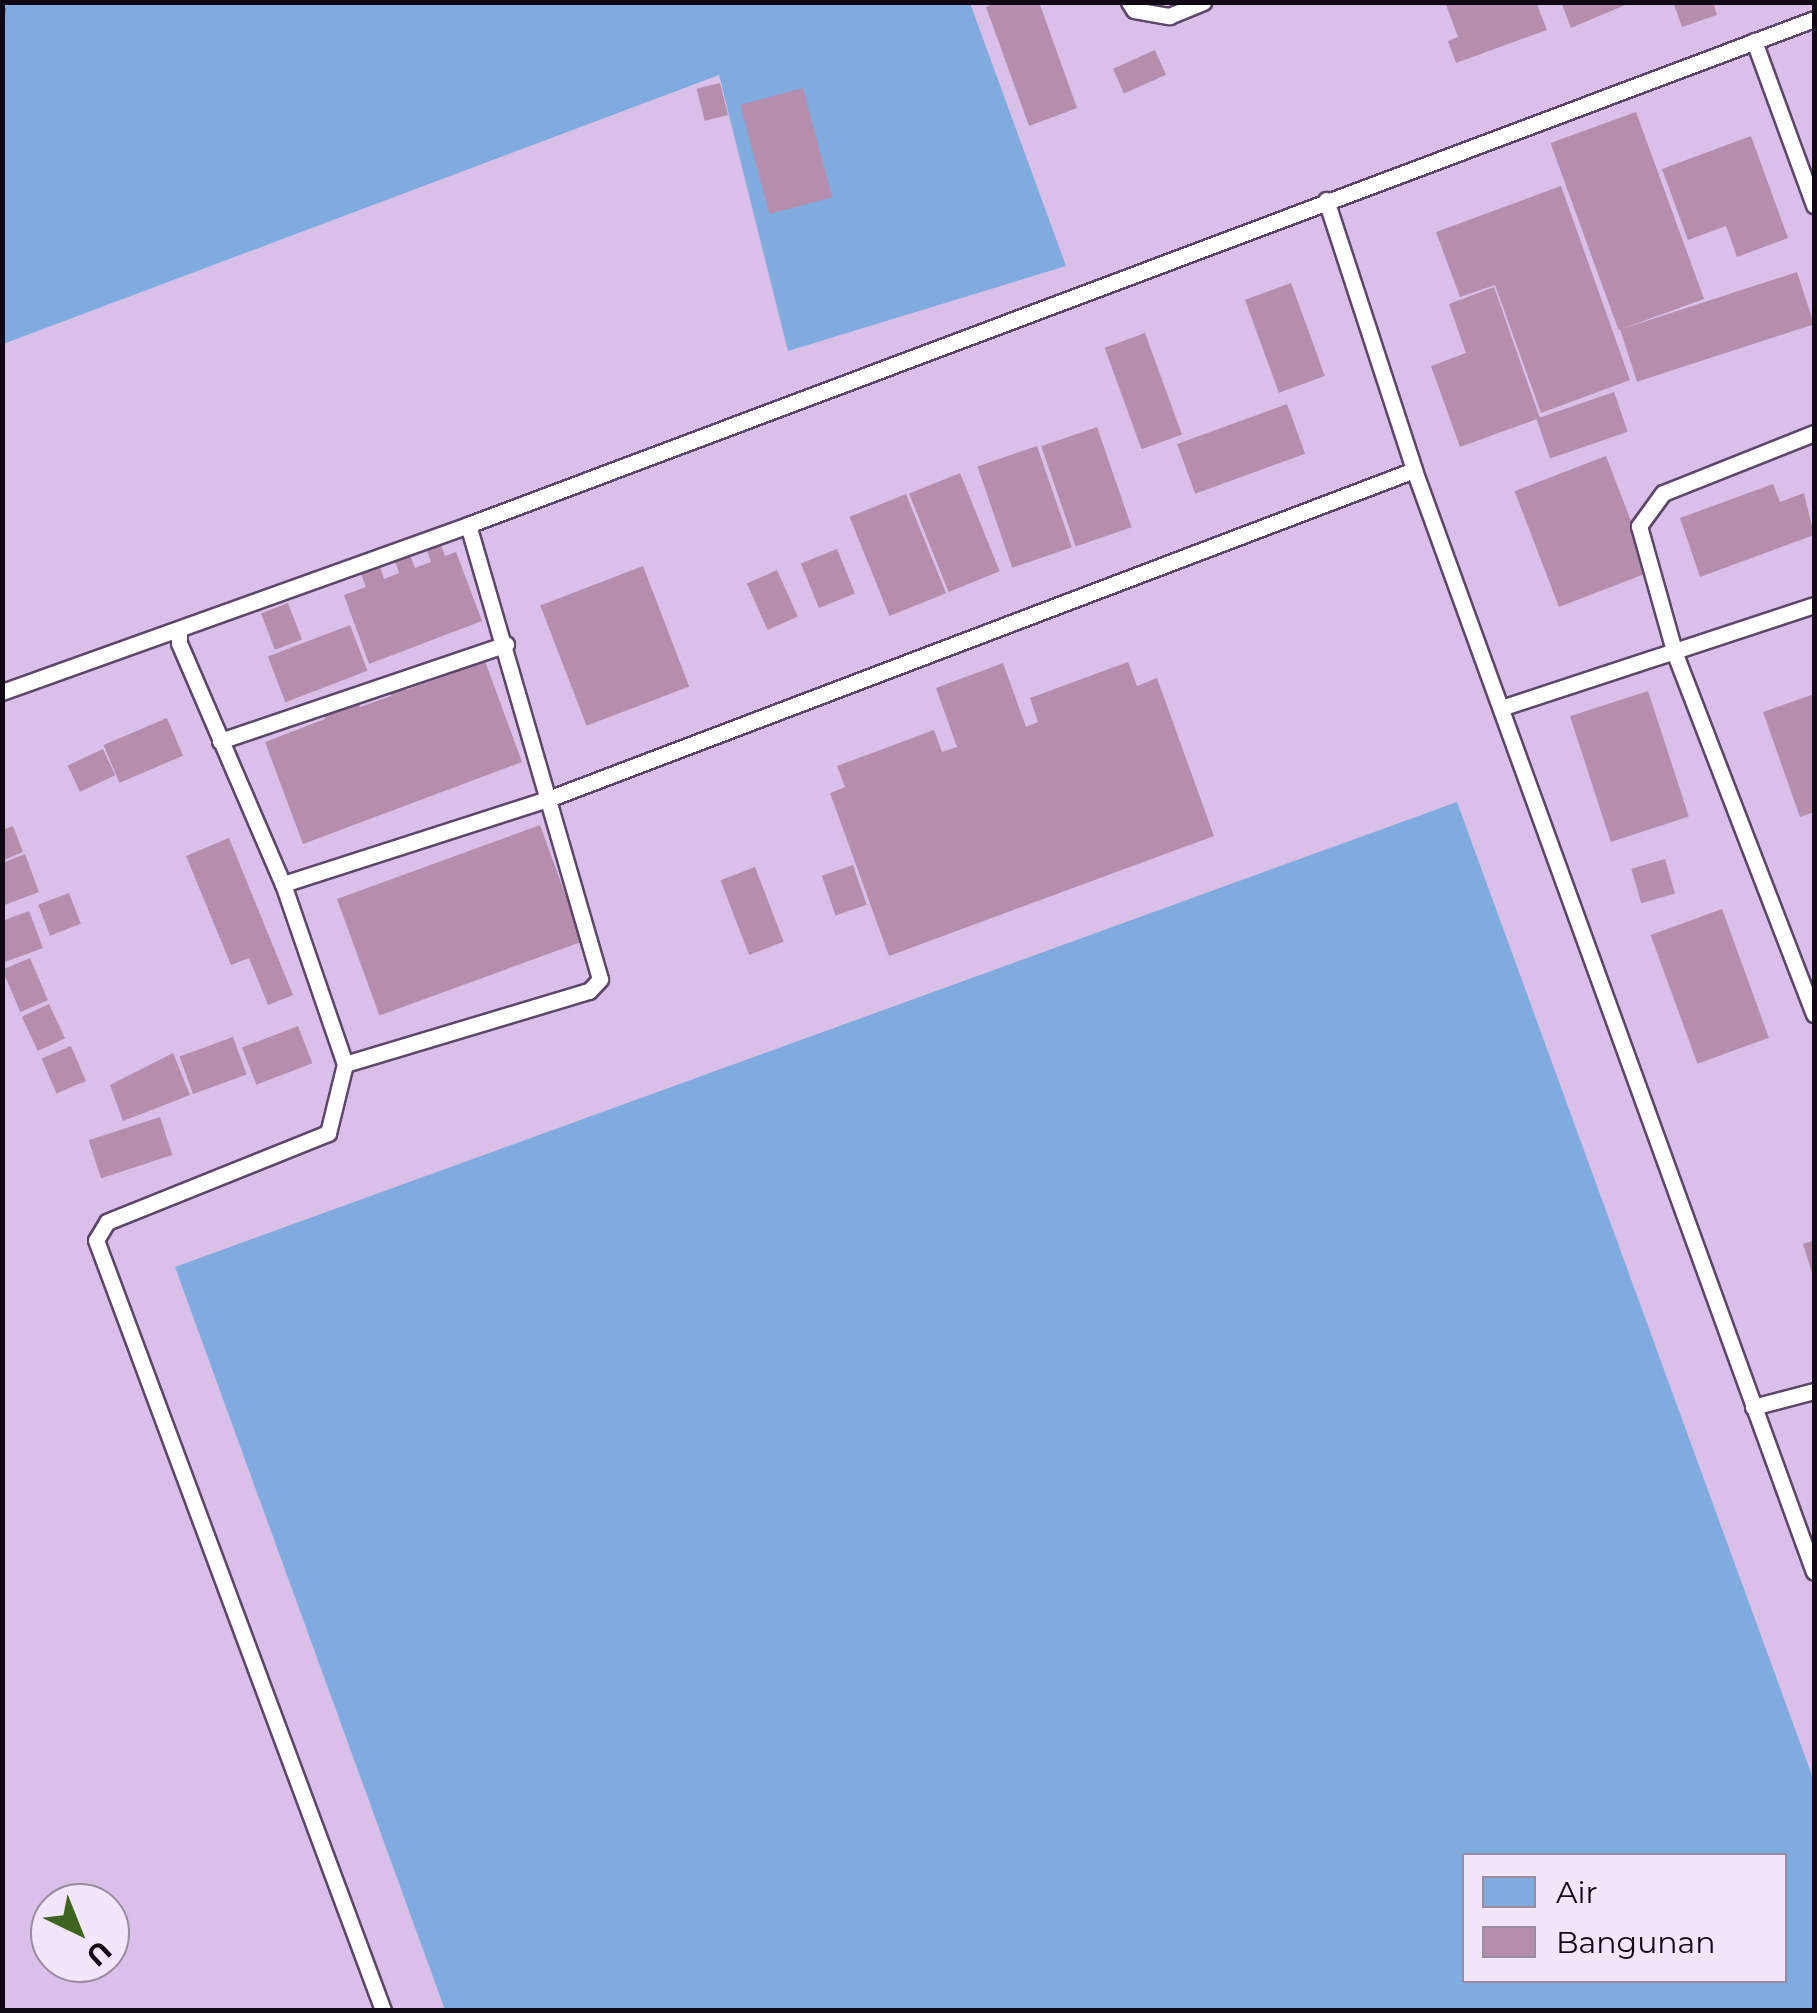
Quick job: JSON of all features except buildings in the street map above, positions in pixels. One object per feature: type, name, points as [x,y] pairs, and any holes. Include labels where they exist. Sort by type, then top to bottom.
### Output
[{"type":"lane","points":[[1128,2],[1134,10],[1169,16],[1203,2]]},
{"type":"lane","points":[[2,692],[179,631],[188,621],[468,526],[1814,19]]},
{"type":"lane","points":[[1754,41],[1814,205]]},
{"type":"lane","points":[[1326,200],[1414,470],[1814,1572]]},
{"type":"lane","points":[[1814,433],[1664,492],[1647,508],[1639,526],[1676,654],[1814,1014]]},
{"type":"lane","points":[[283,884],[548,800],[1414,470]]},
{"type":"lane","points":[[345,1064],[589,991],[600,979],[506,644],[468,526]]},
{"type":"lane","points":[[1501,708],[1676,654],[1814,605]]},
{"type":"lane","points":[[179,631],[220,741],[283,884],[345,1064],[328,1134],[107,1222],[96,1240],[383,2010]]},
{"type":"lane","points":[[220,741],[506,644]]},
{"type":"lane","points":[[1754,1407],[1814,1391]]},
{"type":"path","points":[[2,18],[3,2]]},
{"type":"water","points":[[3,3],[970,3],[1066,266],[788,351],[719,75],[3,344]]},
{"type":"water","points":[[1457,802],[1814,1781],[1814,2010],[445,2010],[175,1267]]}]
